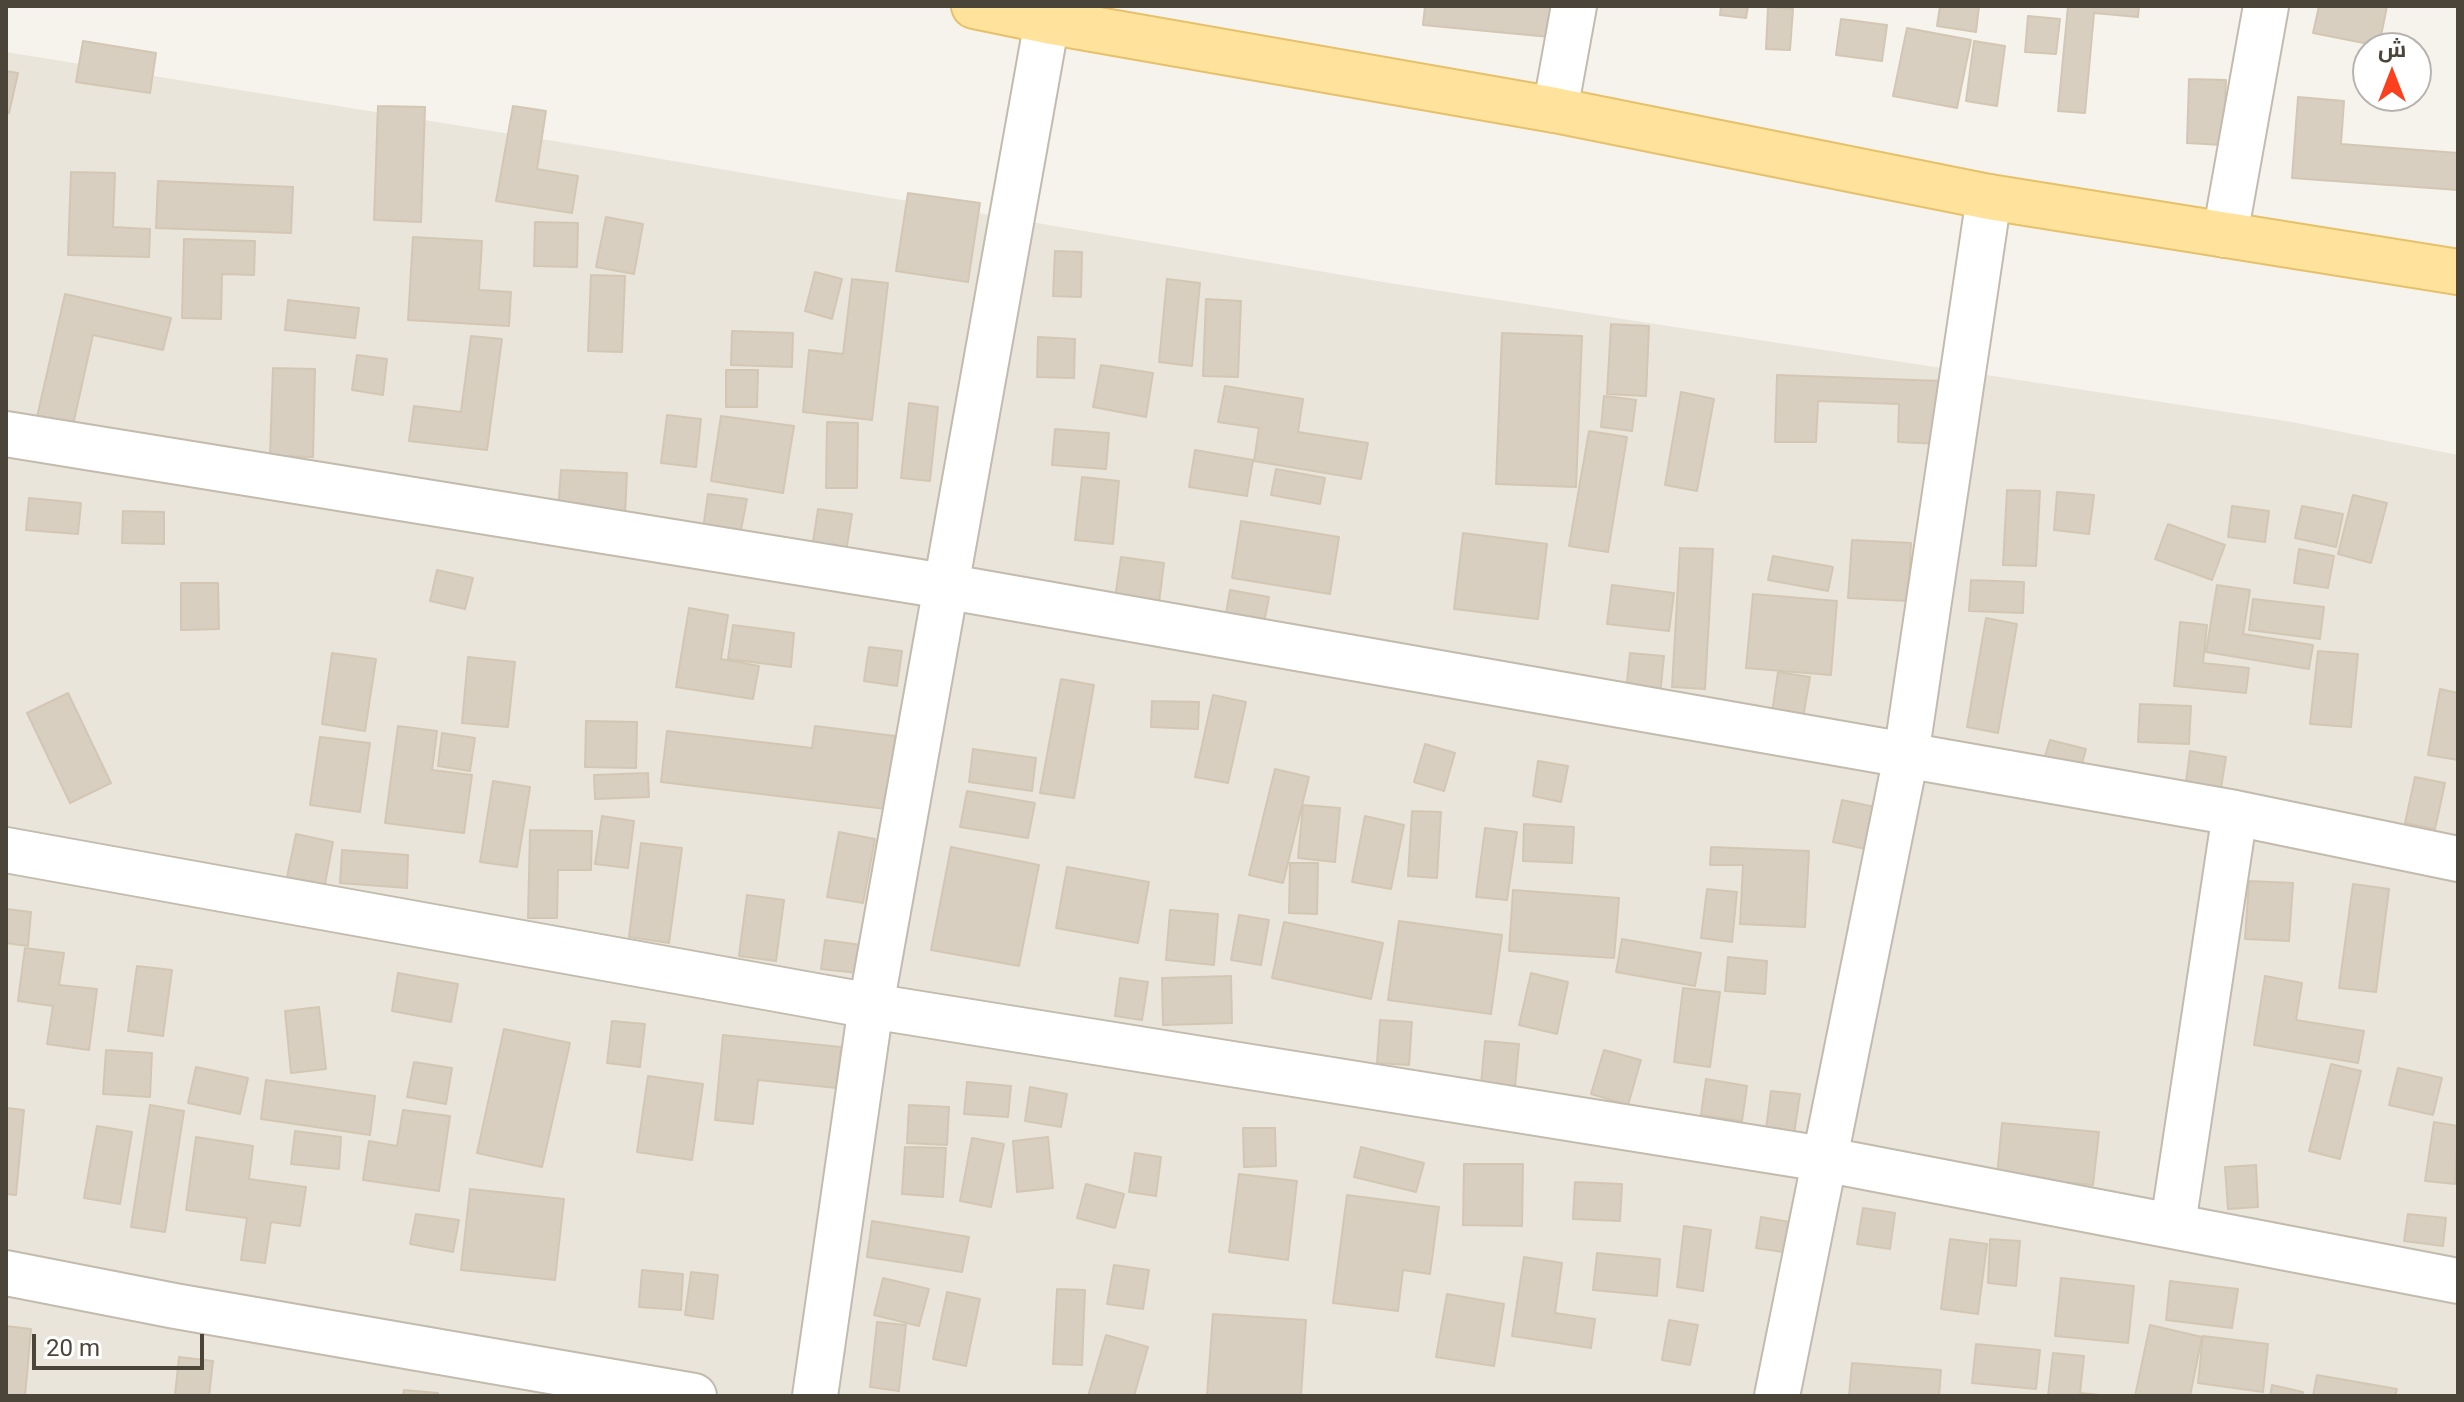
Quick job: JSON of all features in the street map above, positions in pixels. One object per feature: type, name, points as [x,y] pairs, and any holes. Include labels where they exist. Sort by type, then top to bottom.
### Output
[{"type":"main road","points":[[974,6],[1555,110],[1989,197],[2458,272]]},
{"type":"street","points":[[1555,110],[1574,6]]},
{"type":"street","points":[[2225,235],[2266,6]]},
{"type":"street","points":[[815,1396],[871,1006],[1047,21]]},
{"type":"street","points":[[1777,1396],[1906,756],[1989,197]]},
{"type":"street","points":[[6,434],[944,586],[2235,813],[2458,859]]},
{"type":"street","points":[[2173,1224],[2235,813]]},
{"type":"street","points":[[6,850],[871,1006],[1823,1159],[2458,1281]]},
{"type":"street","points":[[6,1273],[175,1306],[493,1379],[694,1396]]},
{"type":"shaded area","points":[[6,52],[603,149],[1389,283],[2292,422],[2458,455],[2458,1396],[6,1396]]},
{"type":"building","points":[[1425,6],[1564,6],[1560,38],[1423,25]]},
{"type":"building","points":[[1721,6],[1748,6],[1746,18],[1720,15]]},
{"type":"building","points":[[1940,6],[1979,6],[1976,32],[1937,26]]},
{"type":"building","points":[[2068,6],[2139,6],[2138,17],[2094,13],[2085,113],[2058,111]]},
{"type":"building","points":[[2319,6],[2387,6],[2382,32],[2352,32],[2352,41],[2313,33]]},
{"type":"building","points":[[1768,7],[1793,9],[1790,50],[1766,49]]},
{"type":"building","points":[[2028,16],[2060,19],[2056,54],[2025,52]]},
{"type":"building","points":[[1841,19],[1887,25],[1882,61],[1836,55]]},
{"type":"building","points":[[1907,28],[1971,40],[1957,108],[1893,96]]},
{"type":"building","points":[[83,41],[156,53],[150,93],[76,82]]},
{"type":"building","points":[[1974,41],[2005,46],[1997,106],[1966,101]]},
{"type":"building","points":[[6,71],[18,73],[9,113],[6,113]]},
{"type":"building","points":[[2189,79],[2226,80],[2223,145],[2187,143]]},
{"type":"building","points":[[2298,97],[2344,101],[2341,144],[2458,153],[2458,190],[2292,178]]},
{"type":"building","points":[[378,106],[425,107],[421,222],[374,220]]},
{"type":"building","points":[[513,106],[546,111],[537,169],[578,176],[572,213],[496,201]]},
{"type":"building","points":[[71,172],[115,173],[113,227],[150,229],[149,257],[68,255]]},
{"type":"building","points":[[158,181],[293,187],[291,233],[156,228]]},
{"type":"building","points":[[908,193],[980,203],[968,282],[896,271]]},
{"type":"building","points":[[606,217],[643,224],[634,274],[596,267]]},
{"type":"building","points":[[535,222],[578,223],[577,267],[534,266]]},
{"type":"building","points":[[413,237],[482,241],[479,290],[511,292],[509,326],[408,320]]},
{"type":"building","points":[[184,239],[255,241],[254,275],[222,274],[221,319],[182,318]]},
{"type":"building","points":[[1055,251],[1082,252],[1081,297],[1053,296]]},
{"type":"building","points":[[815,272],[842,279],[832,319],[805,311]]},
{"type":"building","points":[[591,275],[625,276],[622,352],[588,351]]},
{"type":"building","points":[[852,279],[888,283],[872,420],[803,412],[809,350],[843,354]]},
{"type":"building","points":[[1167,279],[1200,283],[1192,366],[1159,362]]},
{"type":"building","points":[[65,294],[171,318],[163,350],[93,335],[73,425],[37,417]]},
{"type":"building","points":[[1206,299],[1241,301],[1238,377],[1203,376]]},
{"type":"building","points":[[288,300],[359,308],[355,338],[285,330]]},
{"type":"building","points":[[1611,324],[1649,326],[1646,396],[1607,394]]},
{"type":"building","points":[[732,331],[793,333],[792,367],[731,365]]},
{"type":"building","points":[[1502,333],[1582,336],[1576,487],[1496,484]]},
{"type":"building","points":[[471,336],[502,339],[487,450],[409,441],[414,406],[461,412]]},
{"type":"building","points":[[1038,337],[1075,339],[1074,378],[1037,377]]},
{"type":"building","points":[[357,355],[387,359],[383,395],[352,390]]},
{"type":"building","points":[[1101,365],[1153,373],[1146,417],[1093,407]]},
{"type":"building","points":[[273,368],[315,369],[313,457],[270,456]]},
{"type":"building","points":[[726,370],[758,370],[757,407],[726,407]]},
{"type":"building","points":[[1777,375],[1942,381],[1939,444],[1898,442],[1899,404],[1818,401],[1816,442],[1775,442]]},
{"type":"building","points":[[1225,386],[1303,399],[1298,432],[1368,443],[1361,479],[1254,461],[1259,428],[1218,422]]},
{"type":"building","points":[[1681,392],[1714,399],[1697,491],[1665,485]]},
{"type":"building","points":[[1604,396],[1636,400],[1632,431],[1601,427]]},
{"type":"building","points":[[909,403],[938,407],[930,481],[901,478]]},
{"type":"building","points":[[667,415],[701,419],[696,467],[661,463]]},
{"type":"building","points":[[721,416],[794,426],[783,493],[711,481]]},
{"type":"building","points":[[827,422],[858,423],[857,488],[826,488]]},
{"type":"building","points":[[1055,429],[1109,433],[1106,469],[1052,465]]},
{"type":"building","points":[[1589,431],[1627,437],[1608,552],[1569,546]]},
{"type":"building","points":[[1195,450],[1253,460],[1247,496],[1189,487]]},
{"type":"building","points":[[1276,469],[1325,478],[1320,504],[1271,495]]},
{"type":"building","points":[[561,470],[627,473],[625,515],[558,512]]},
{"type":"building","points":[[1082,477],[1119,481],[1113,544],[1075,540]]},
{"type":"building","points":[[2007,490],[2040,491],[2036,566],[2003,565]]},
{"type":"building","points":[[2057,492],[2094,495],[2089,534],[2054,530]]},
{"type":"building","points":[[708,494],[747,499],[740,535],[703,529]]},
{"type":"building","points":[[2353,495],[2387,503],[2371,563],[2338,554]]},
{"type":"building","points":[[29,498],[81,503],[78,534],[26,530]]},
{"type":"building","points":[[2232,506],[2269,511],[2265,542],[2228,537]]},
{"type":"building","points":[[2302,506],[2343,514],[2336,547],[2295,538]]},
{"type":"building","points":[[818,509],[852,514],[846,552],[812,548]]},
{"type":"building","points":[[123,511],[164,512],[164,544],[122,543]]},
{"type":"building","points":[[1241,521],[1339,537],[1330,594],[1232,578]]},
{"type":"building","points":[[2168,524],[2225,545],[2212,580],[2155,559]]},
{"type":"building","points":[[1463,533],[1547,544],[1538,619],[1454,609]]},
{"type":"building","points":[[1852,540],[1911,543],[1908,601],[1848,598]]},
{"type":"building","points":[[1680,548],[1713,549],[1705,689],[1672,687]]},
{"type":"building","points":[[2299,549],[2334,556],[2328,588],[2294,583]]},
{"type":"building","points":[[1773,556],[1833,567],[1828,591],[1768,580]]},
{"type":"building","points":[[1121,557],[1164,563],[1159,603],[1115,598]]},
{"type":"building","points":[[437,570],[473,578],[465,609],[430,601]]},
{"type":"building","points":[[1971,580],[2024,582],[2023,613],[1969,611]]},
{"type":"building","points":[[181,583],[218,583],[219,629],[181,630]]},
{"type":"building","points":[[1612,585],[1674,593],[1669,631],[1607,624]]},
{"type":"building","points":[[2217,585],[2250,590],[2243,634],[2313,645],[2309,669],[2206,652]]},
{"type":"building","points":[[1230,590],[1269,597],[1262,633],[1224,625]]},
{"type":"building","points":[[1753,594],[1837,601],[1831,675],[1746,668]]},
{"type":"building","points":[[2253,599],[2324,607],[2320,639],[2249,630]]},
{"type":"building","points":[[689,608],[728,615],[721,659],[759,666],[753,699],[676,687]]},
{"type":"building","points":[[1986,618],[2017,624],[1998,733],[1967,727]]},
{"type":"building","points":[[2180,622],[2207,625],[2203,663],[2249,668],[2246,693],[2174,686]]},
{"type":"building","points":[[733,625],[794,633],[791,667],[728,659]]},
{"type":"building","points":[[869,647],[902,651],[897,686],[864,681]]},
{"type":"building","points":[[2318,651],[2358,654],[2351,727],[2310,724]]},
{"type":"building","points":[[332,653],[376,659],[365,731],[322,724]]},
{"type":"building","points":[[1630,653],[1664,656],[1660,695],[1626,692]]},
{"type":"building","points":[[468,657],[515,662],[508,727],[462,723]]},
{"type":"building","points":[[1778,672],[1810,677],[1803,718],[1772,713]]},
{"type":"building","points":[[1061,679],[1094,685],[1074,798],[1040,793]]},
{"type":"building","points":[[2440,689],[2458,693],[2458,760],[2428,755]]},
{"type":"building","points":[[68,693],[111,783],[70,803],[27,713]]},
{"type":"building","points":[[1213,695],[1246,702],[1228,783],[1195,777]]},
{"type":"building","points":[[1152,701],[1199,702],[1198,729],[1151,727]]},
{"type":"building","points":[[2140,704],[2191,706],[2189,744],[2138,742]]},
{"type":"building","points":[[586,721],[637,722],[636,768],[585,767]]},
{"type":"building","points":[[398,726],[437,731],[432,770],[472,775],[464,833],[385,823]]},
{"type":"building","points":[[815,726],[895,736],[886,809],[661,782],[667,731],[812,748]]},
{"type":"building","points":[[442,733],[475,738],[470,771],[438,766]]},
{"type":"building","points":[[320,737],[370,743],[360,812],[310,805]]},
{"type":"building","points":[[2050,740],[2086,749],[2074,793],[2037,782]]},
{"type":"building","points":[[1425,744],[1455,753],[1444,791],[1414,782]]},
{"type":"building","points":[[973,749],[1036,758],[1032,791],[969,782]]},
{"type":"building","points":[[2190,751],[2226,757],[2221,788],[2186,782]]},
{"type":"building","points":[[1538,761],[1568,766],[1561,802],[1533,796]]},
{"type":"building","points":[[1275,769],[1309,777],[1283,883],[1249,875]]},
{"type":"building","points":[[648,773],[649,797],[595,799],[594,775]]},
{"type":"building","points":[[2415,777],[2445,783],[2435,829],[2405,823]]},
{"type":"building","points":[[493,781],[530,787],[517,867],[480,862]]},
{"type":"building","points":[[967,791],[1035,803],[1028,838],[960,827]]},
{"type":"building","points":[[1842,800],[1898,812],[1889,854],[1833,842]]},
{"type":"building","points":[[1303,805],[1340,808],[1335,862],[1298,858]]},
{"type":"building","points":[[1412,811],[1441,812],[1437,878],[1408,876]]},
{"type":"building","points":[[602,816],[634,821],[628,868],[595,864]]},
{"type":"building","points":[[1365,816],[1404,825],[1391,889],[1352,882]]},
{"type":"building","points":[[1524,824],[1574,827],[1572,863],[1523,861]]},
{"type":"building","points":[[1485,828],[1517,832],[1507,900],[1476,897]]},
{"type":"building","points":[[530,830],[592,831],[591,870],[558,870],[557,918],[528,918]]},
{"type":"building","points":[[839,832],[875,839],[863,903],[827,897]]},
{"type":"building","points":[[296,834],[333,842],[325,884],[287,877]]},
{"type":"building","points":[[641,843],[682,848],[669,943],[629,937]]},
{"type":"building","points":[[951,847],[1039,865],[1019,966],[931,950]]},
{"type":"building","points":[[1711,847],[1809,851],[1805,927],[1740,924],[1743,865],[1710,865]]},
{"type":"building","points":[[342,850],[408,855],[407,888],[340,883]]},
{"type":"building","points":[[1290,863],[1318,863],[1317,914],[1289,913]]},
{"type":"building","points":[[1067,867],[1149,882],[1138,943],[1056,928]]},
{"type":"building","points":[[2249,881],[2293,883],[2289,941],[2245,939]]},
{"type":"building","points":[[2353,884],[2389,889],[2376,992],[2339,988]]},
{"type":"building","points":[[1707,889],[1737,892],[1732,942],[1701,938]]},
{"type":"building","points":[[1513,890],[1619,898],[1614,958],[1509,951]]},
{"type":"building","points":[[747,895],[784,900],[776,961],[739,956]]},
{"type":"building","points":[[6,909],[31,912],[28,946],[6,943]]},
{"type":"building","points":[[1170,910],[1218,914],[1214,965],[1166,960]]},
{"type":"building","points":[[1239,915],[1269,920],[1261,965],[1231,960]]},
{"type":"building","points":[[1399,921],[1502,935],[1491,1014],[1388,1000]]},
{"type":"building","points":[[1284,922],[1383,943],[1371,999],[1272,978]]},
{"type":"building","points":[[1622,939],[1701,953],[1695,986],[1616,972]]},
{"type":"building","points":[[825,940],[861,945],[858,973],[821,969]]},
{"type":"building","points":[[25,948],[64,953],[59,985],[97,989],[89,1050],[47,1044],[53,1006],[18,1001]]},
{"type":"building","points":[[1728,957],[1767,961],[1765,994],[1725,991]]},
{"type":"building","points":[[137,966],[172,970],[163,1036],[128,1031]]},
{"type":"building","points":[[398,973],[458,984],[451,1022],[392,1011]]},
{"type":"building","points":[[1531,973],[1568,982],[1557,1034],[1519,1025]]},
{"type":"building","points":[[1231,976],[1232,1023],[1163,1025],[1162,978]]},
{"type":"building","points":[[2265,976],[2302,983],[2296,1020],[2364,1031],[2358,1063],[2254,1045]]},
{"type":"building","points":[[1120,978],[1148,982],[1142,1020],[1115,1016]]},
{"type":"building","points":[[1683,988],[1720,992],[1710,1067],[1674,1062]]},
{"type":"building","points":[[319,1007],[326,1069],[291,1073],[285,1011]]},
{"type":"building","points":[[1380,1020],[1412,1022],[1409,1065],[1377,1063]]},
{"type":"building","points":[[612,1021],[645,1024],[640,1067],[607,1063]]},
{"type":"building","points":[[504,1029],[570,1043],[542,1167],[477,1153]]},
{"type":"building","points":[[723,1035],[841,1047],[837,1088],[758,1080],[753,1124],[715,1120]]},
{"type":"building","points":[[1485,1041],[1519,1044],[1515,1087],[1481,1084]]},
{"type":"building","points":[[106,1050],[152,1053],[150,1097],[103,1094]]},
{"type":"building","points":[[1604,1050],[1641,1060],[1628,1105],[1591,1094]]},
{"type":"building","points":[[414,1062],[452,1068],[446,1104],[407,1097]]},
{"type":"building","points":[[2331,1064],[2361,1071],[2340,1159],[2309,1151]]},
{"type":"building","points":[[196,1067],[248,1078],[240,1114],[188,1103]]},
{"type":"building","points":[[2398,1068],[2442,1078],[2433,1115],[2389,1105]]},
{"type":"building","points":[[648,1076],[703,1084],[692,1160],[637,1152]]},
{"type":"building","points":[[1706,1079],[1747,1086],[1742,1121],[1701,1115]]},
{"type":"building","points":[[266,1080],[375,1096],[370,1135],[261,1119]]},
{"type":"building","points":[[967,1082],[1011,1086],[1008,1117],[964,1114]]},
{"type":"building","points":[[1030,1087],[1067,1094],[1061,1127],[1025,1121]]},
{"type":"building","points":[[1771,1091],[1800,1094],[1794,1134],[1766,1129]]},
{"type":"building","points":[[150,1105],[184,1111],[165,1232],[131,1227]]},
{"type":"building","points":[[909,1105],[949,1107],[947,1145],[907,1143]]},
{"type":"building","points":[[6,1108],[24,1110],[16,1195],[6,1194]]},
{"type":"building","points":[[403,1110],[450,1116],[439,1191],[363,1180],[369,1141],[397,1146]]},
{"type":"building","points":[[2434,1122],[2458,1126],[2455,1184],[2425,1181]]},
{"type":"building","points":[[2002,1123],[2099,1132],[2093,1185],[1997,1176]]},
{"type":"building","points":[[97,1126],[132,1132],[120,1204],[84,1198]]},
{"type":"building","points":[[1243,1128],[1275,1128],[1276,1166],[1244,1167]]},
{"type":"building","points":[[295,1131],[341,1137],[339,1169],[291,1164]]},
{"type":"building","points":[[196,1137],[253,1146],[249,1179],[306,1187],[300,1226],[271,1222],[265,1263],[241,1260],[247,1218],[186,1210]]},
{"type":"building","points":[[1048,1137],[1053,1188],[1017,1192],[1013,1141]]},
{"type":"building","points":[[972,1138],[1004,1144],[991,1207],[960,1201]]},
{"type":"building","points":[[905,1147],[946,1148],[943,1197],[902,1194]]},
{"type":"building","points":[[1361,1147],[1424,1163],[1416,1192],[1354,1177]]},
{"type":"building","points":[[1135,1153],[1161,1157],[1156,1196],[1129,1192]]},
{"type":"building","points":[[1464,1164],[1523,1164],[1522,1226],[1463,1225]]},
{"type":"building","points":[[2256,1165],[2258,1207],[2228,1209],[2225,1167]]},
{"type":"building","points":[[1239,1174],[1297,1181],[1288,1260],[1229,1252]]},
{"type":"building","points":[[1575,1182],[1622,1184],[1620,1221],[1573,1219]]},
{"type":"building","points":[[1086,1184],[1124,1194],[1115,1228],[1077,1218]]},
{"type":"building","points":[[470,1189],[564,1199],[555,1280],[461,1270]]},
{"type":"building","points":[[1347,1195],[1439,1207],[1430,1274],[1403,1270],[1398,1311],[1333,1303]]},
{"type":"building","points":[[1863,1208],[1895,1213],[1890,1249],[1857,1244]]},
{"type":"building","points":[[416,1214],[459,1220],[453,1252],[410,1244]]},
{"type":"building","points":[[2408,1214],[2446,1218],[2443,1246],[2404,1241]]},
{"type":"building","points":[[1761,1217],[1801,1224],[1796,1254],[1756,1248]]},
{"type":"building","points":[[872,1221],[969,1237],[962,1272],[867,1257]]},
{"type":"building","points":[[1684,1226],[1711,1230],[1703,1291],[1677,1287]]},
{"type":"building","points":[[1950,1239],[1987,1244],[1978,1314],[1941,1309]]},
{"type":"building","points":[[1990,1239],[2020,1241],[2016,1286],[1988,1283]]},
{"type":"building","points":[[1597,1253],[1660,1259],[1657,1296],[1593,1290]]},
{"type":"building","points":[[1524,1257],[1562,1263],[1555,1313],[1595,1319],[1591,1348],[1512,1336]]},
{"type":"building","points":[[1114,1265],[1149,1270],[1143,1309],[1107,1304]]},
{"type":"building","points":[[642,1270],[683,1274],[681,1310],[639,1307]]},
{"type":"building","points":[[691,1272],[718,1275],[713,1319],[685,1315]]},
{"type":"building","points":[[883,1278],[929,1289],[919,1326],[874,1315]]},
{"type":"building","points":[[2061,1278],[2134,1286],[2128,1343],[2055,1336]]},
{"type":"building","points":[[2170,1281],[2238,1289],[2232,1328],[2166,1320]]},
{"type":"building","points":[[1057,1289],[1085,1290],[1082,1365],[1053,1364]]},
{"type":"building","points":[[947,1292],[980,1299],[966,1366],[933,1359]]},
{"type":"building","points":[[1447,1294],[1504,1304],[1494,1366],[1436,1357]]},
{"type":"building","points":[[1213,1314],[1306,1320],[1301,1396],[1207,1396]]},
{"type":"building","points":[[1669,1320],[1698,1325],[1690,1365],[1662,1360]]},
{"type":"building","points":[[877,1322],[906,1325],[899,1391],[870,1387]]},
{"type":"building","points":[[2150,1325],[2202,1337],[2190,1396],[2135,1396]]},
{"type":"building","points":[[6,1326],[31,1329],[25,1396],[6,1395]]},
{"type":"building","points":[[1106,1335],[1148,1347],[1134,1396],[1088,1396]]},
{"type":"building","points":[[2203,1336],[2268,1344],[2263,1392],[2198,1383]]},
{"type":"building","points":[[1976,1344],[2040,1350],[2036,1389],[1972,1383]]},
{"type":"building","points":[[2053,1353],[2084,1356],[2080,1393],[2110,1396],[2048,1396]]},
{"type":"building","points":[[179,1357],[213,1361],[209,1396],[175,1395]]},
{"type":"building","points":[[1852,1363],[1941,1370],[1939,1396],[1849,1396]]},
{"type":"building","points":[[2317,1375],[2397,1389],[2395,1396],[2313,1396]]},
{"type":"building","points":[[2272,1385],[2303,1392],[2302,1396],[2270,1396]]},
{"type":"building","points":[[404,1390],[438,1393],[437,1396],[403,1396]]}]
